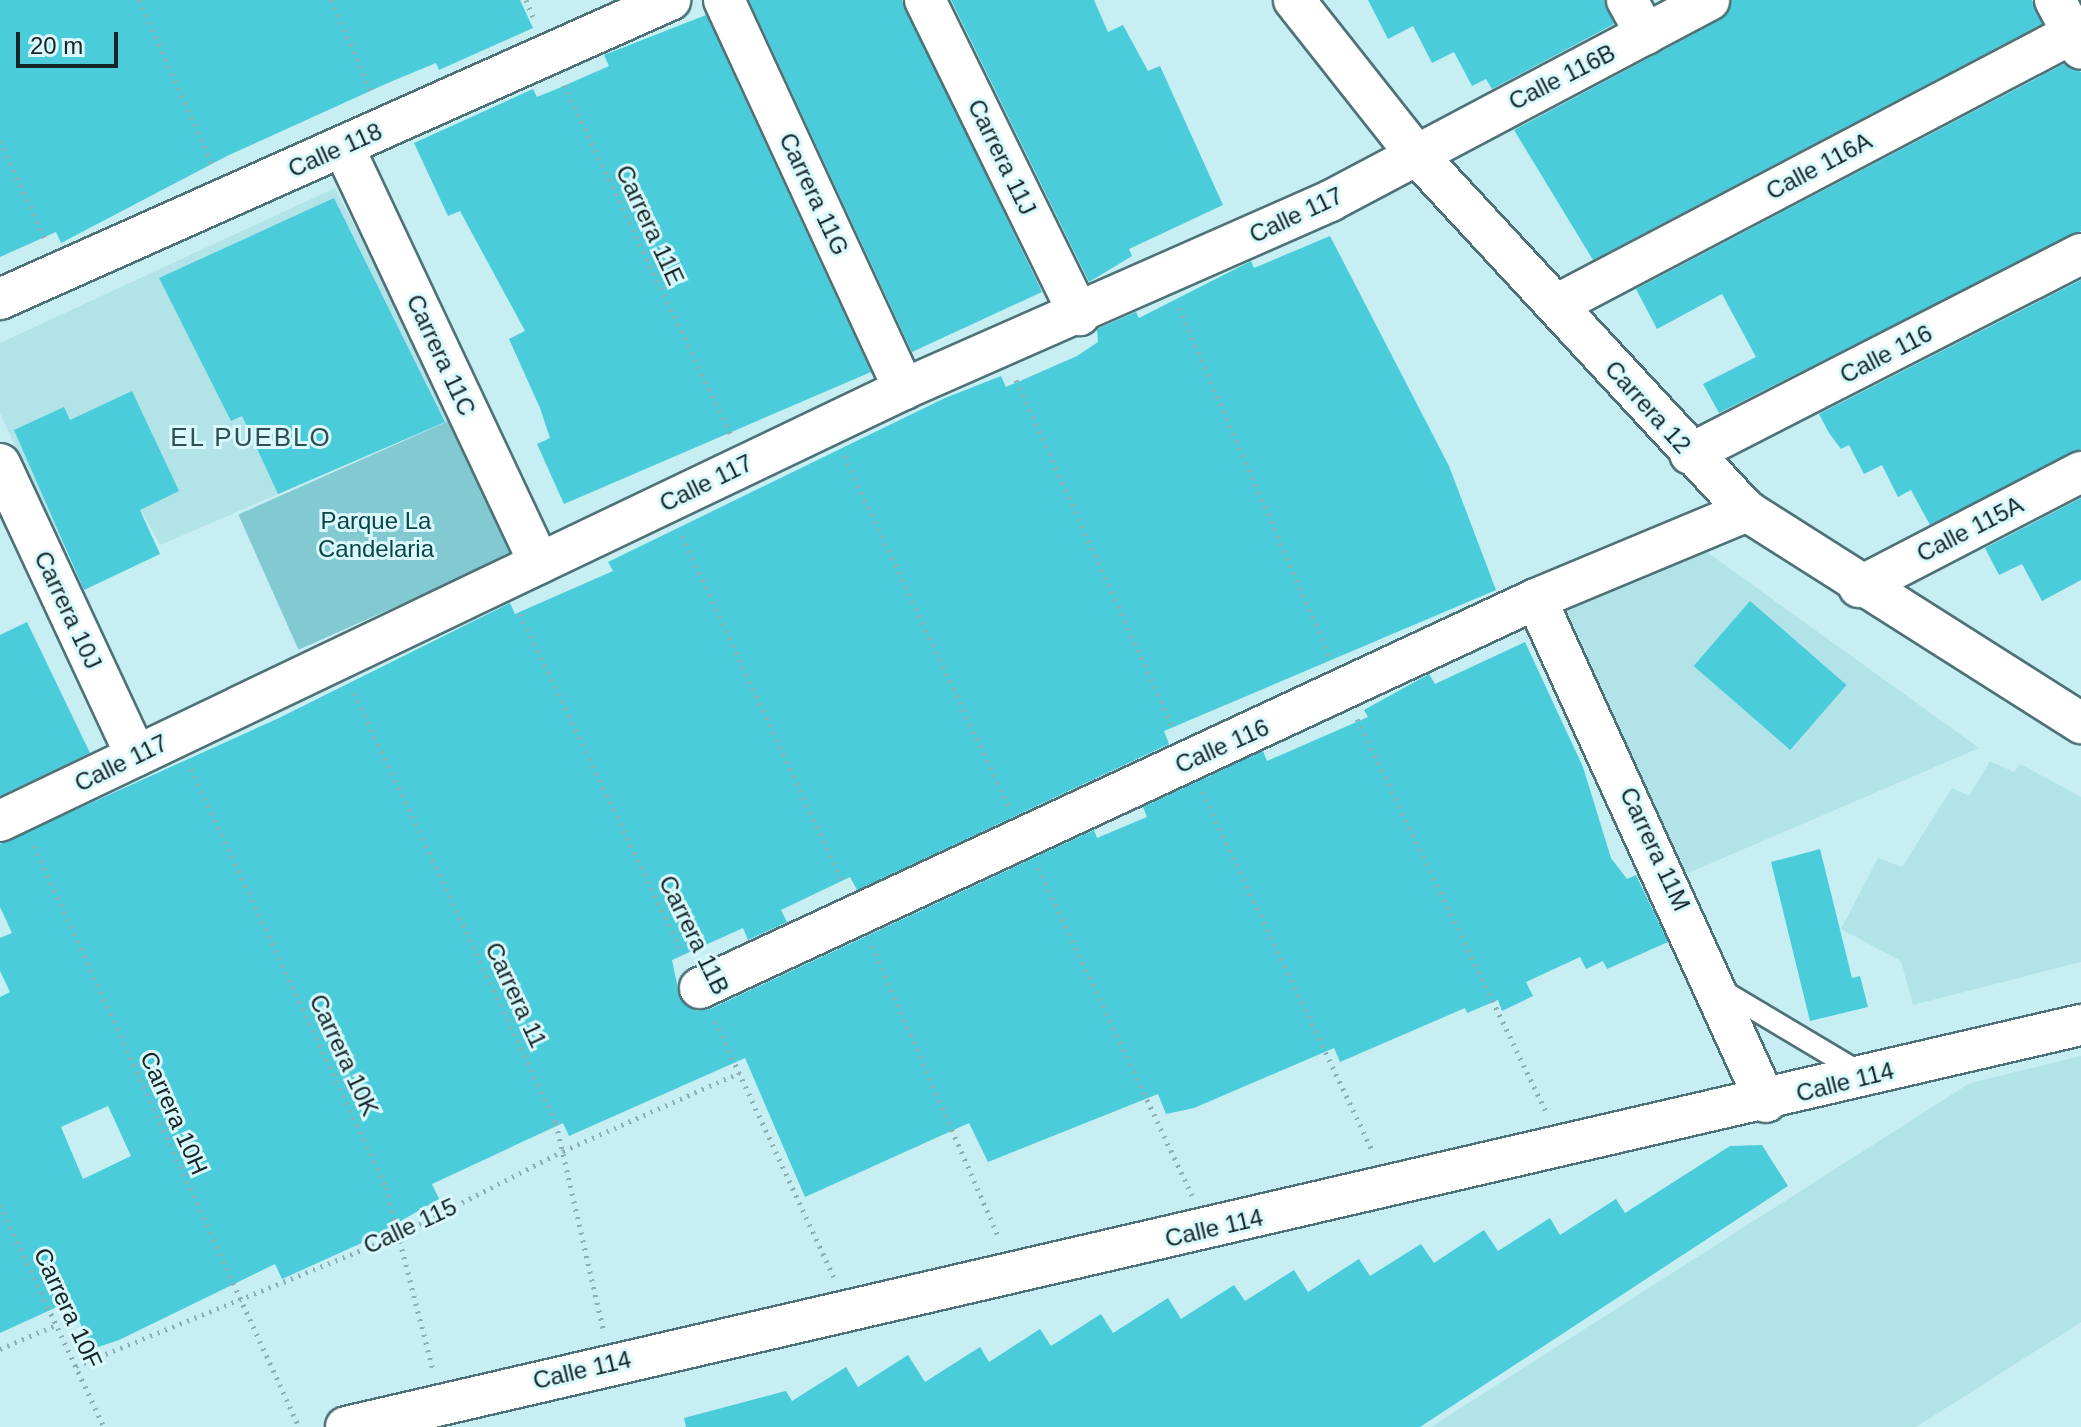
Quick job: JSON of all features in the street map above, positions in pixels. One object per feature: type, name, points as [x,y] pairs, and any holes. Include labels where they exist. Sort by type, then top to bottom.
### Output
[{"type":"street","name":"Calle 118","points":[[0,299],[670,0]]},
{"type":"street","name":"Carrera 11G","points":[[724,0],[904,389]]},
{"type":"street","name":"Carrera 11J","points":[[925,0],[1079,315]]},
{"type":"street","name":"Carrera 12","points":[[1294,0],[1415,153],[1558,304],[1690,454],[1747,511],[1859,587],[2072,709]]},
{"type":"street","points":[[1627,0],[1646,34]]},
{"type":"street","name":"Calle 116B","points":[[1415,153],[1709,0]]},
{"type":"street","name":"Calle 116A","points":[[1558,304],[2072,28]]},
{"type":"street","name":"Carrera 11C","points":[[343,146],[521,572]]},
{"type":"street","name":"Calle 117","points":[[10,816],[904,389],[1079,315],[1330,201],[1415,153]]},
{"type":"street","name":"Calle 116","points":[[1690,454],[2081,254]]},
{"type":"street","name":"Carrera 10J","points":[[0,464],[136,756]]},
{"type":"street","name":"Calle 115A","points":[[1859,587],[2081,472]]},
{"type":"street","name":"Calle 116","points":[[700,988],[1536,599],[1747,511]]},
{"type":"street","name":"Carrera 11M","points":[[1536,599],[1718,988],[1766,1102]]},
{"type":"street","name":"Calle 114","points":[[346,1427],[441,1402],[848,1308],[1766,1102],[2081,1025]]},
{"type":"lane","points":[[1718,988],[1868,1077]]},
{"type":"path","points":[[139,0],[227,198]]},
{"type":"path","points":[[331,0],[387,127]]},
{"type":"path","name":"Carrera 11E","points":[[526,0],[745,465]]},
{"type":"path","points":[[0,141],[60,272]]},
{"type":"path","name":"Carrera 11B","points":[[521,572],[700,988],[848,1308]]},
{"type":"path","name":"Carrera 11","points":[[338,659],[556,1123],[611,1363]]},
{"type":"path","name":"Carrera 10K","points":[[176,736],[386,1187],[441,1402]]},
{"type":"path","name":"Carrera 10H","points":[[10,816],[299,1427]]},
{"type":"path","name":"Calle 115","points":[[76,1366],[398,1235],[563,1151],[739,1073]]},
{"type":"path","name":"Carrera 10F","points":[[0,1205],[104,1427]]},
{"type":"path","points":[[0,1349],[56,1325]]},
{"type":"shaded area","points":[[335,188],[453,419],[160,545],[142,512],[63,549],[0,413],[0,343]]},
{"type":"shaded area","points":[[1700,547],[1979,748],[1679,877],[1560,609]]},
{"type":"shaded area","points":[[1990,761],[2014,772],[2020,764],[2081,797],[2081,962],[1913,1005],[1901,961],[1841,929],[1878,858],[1902,867],[1952,788],[1969,796]]},
{"type":"shaded area","points":[[2081,1056],[2081,1322],[1916,1427],[1431,1427],[1970,1083]]},
{"type":"green space","name":"Parque La Candelaria","points":[[453,419],[513,554],[299,650],[238,515]]},
{"type":"building","points":[[0,0],[520,0],[533,28],[439,70],[436,63],[390,82],[227,156],[61,243],[56,232],[0,257]]},
{"type":"building","points":[[749,0],[902,0],[1042,292],[912,352]]},
{"type":"building","points":[[951,0],[1094,0],[1108,32],[1123,25],[1148,71],[1160,66],[1223,205],[1129,249],[1132,256],[1089,282]]},
{"type":"building","points":[[1368,0],[1604,0],[1614,24],[1492,89],[1486,79],[1472,86],[1454,52],[1432,63],[1413,26],[1388,39]]},
{"type":"building","points":[[1732,0],[2032,0],[2042,24],[1593,260],[1514,130],[1720,20]]},
{"type":"building","points":[[706,15],[871,372],[564,504],[537,444],[550,438],[540,408],[509,339],[525,331],[460,211],[448,216],[414,143],[533,89],[537,97],[559,88],[609,66],[604,55]]},
{"type":"building","points":[[2064,64],[2081,72],[2081,231],[1719,413],[1703,384],[1756,357],[1722,294],[1657,329],[1636,289]]},
{"type":"building","points":[[334,198],[445,422],[278,494],[242,416],[231,421],[159,278]]},
{"type":"building","points":[[1330,236],[1449,466],[1496,590],[1164,731],[1169,744],[857,890],[850,877],[781,910],[787,922],[748,940],[743,928],[672,960],[680,998],[697,1011],[710,1009],[1094,830],[1097,838],[1147,817],[1143,807],[1263,751],[1267,761],[1368,717],[1364,710],[1429,674],[1435,684],[1525,642],[1583,767],[1611,858],[1627,879],[1636,875],[1668,942],[1607,969],[1603,961],[1586,969],[1580,957],[1526,982],[1533,996],[1502,1011],[1498,1000],[1467,1013],[1465,1008],[1340,1062],[1334,1048],[1194,1108],[1166,1114],[1158,1094],[988,1162],[969,1123],[805,1197],[745,1058],[569,1136],[563,1123],[432,1184],[439,1199],[366,1241],[282,1279],[275,1264],[119,1340],[92,1349],[70,1301],[0,1333],[0,997],[10,992],[0,971],[0,938],[12,933],[0,907],[0,844],[279,718],[510,603],[515,614],[613,571],[608,562],[945,398],[1001,376],[1006,387],[1077,356],[1098,342],[1097,329],[1136,312],[1139,318],[1251,261],[1254,268]],"holes":[[[108,1106],[131,1156],[83,1179],[61,1127]]]},
{"type":"building","points":[[2081,280],[2081,449],[1930,525],[1911,490],[1898,497],[1882,465],[1864,474],[1849,445],[1841,449],[1829,433],[1819,414]]},
{"type":"building","points":[[132,391],[179,491],[140,510],[160,554],[84,590],[14,430],[64,407],[70,420]]},
{"type":"building","points":[[2081,498],[2081,580],[2042,601],[2022,564],[1999,575],[1985,548]]},
{"type":"building","points":[[1750,601],[1847,685],[1790,750],[1694,666]]},
{"type":"building","points":[[27,622],[90,753],[0,796],[0,635]]},
{"type":"building","points":[[1820,849],[1852,978],[1860,976],[1868,1007],[1810,1021],[1771,862]]},
{"type":"building","points":[[1762,1145],[1788,1186],[1420,1427],[686,1427],[684,1418],[786,1391],[792,1401],[846,1367],[858,1387],[908,1355],[925,1382],[980,1347],[989,1362],[1040,1329],[1051,1346],[1101,1314],[1113,1333],[1168,1298],[1181,1319],[1234,1285],[1245,1301],[1294,1270],[1308,1292],[1359,1259],[1370,1276],[1421,1244],[1434,1263],[1484,1230],[1498,1251],[1550,1218],[1560,1235],[1616,1199],[1625,1213],[1730,1146]]},
{"type":"district","name":"EL PUEBLO","points":[[251,438]]}]
